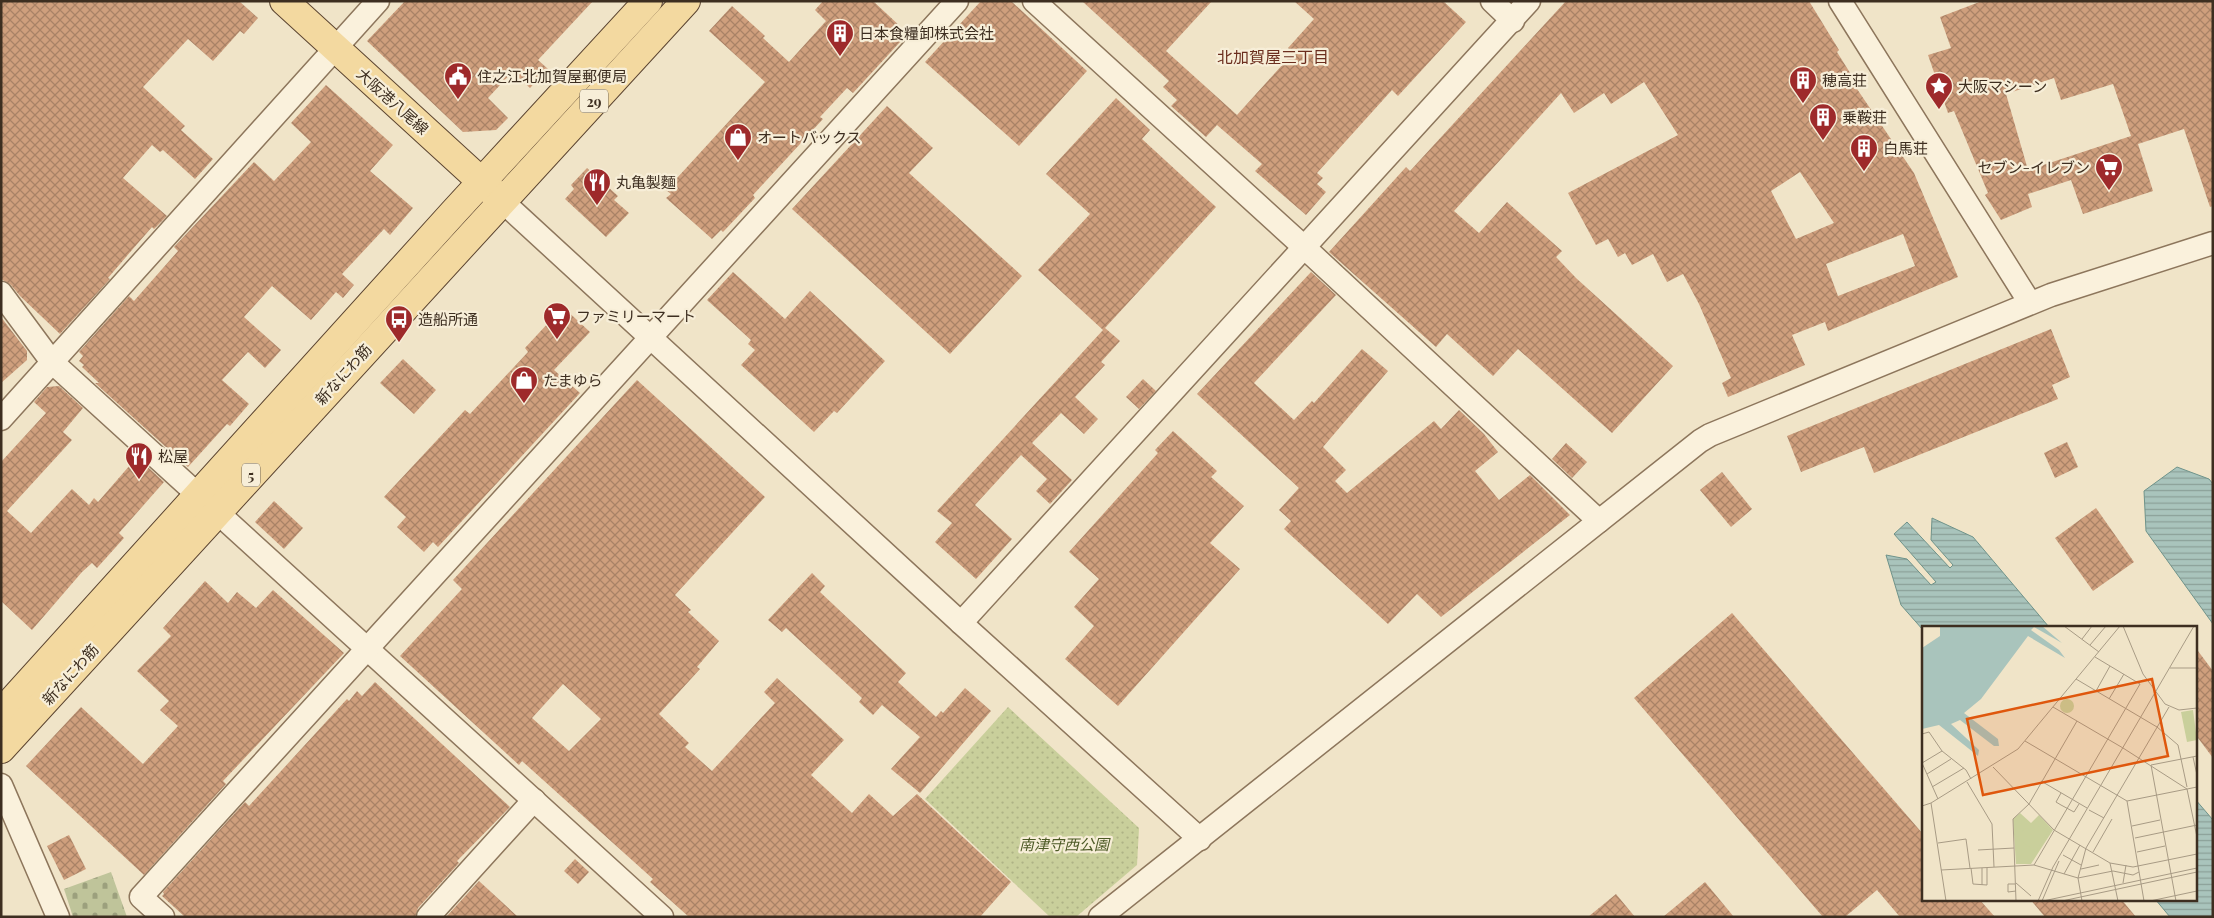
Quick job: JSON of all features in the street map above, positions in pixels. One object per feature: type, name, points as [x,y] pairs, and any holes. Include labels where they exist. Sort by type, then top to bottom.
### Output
[{"type":"main road","name":"大阪港八尾線","points":[[284,1],[334,49],[502,201]]},
{"type":"main road","name":"新なにわ筋","points":[[1,748],[482,181],[648,1]]},
{"type":"main road","name":"新なにわ筋","points":[[1,713],[502,201],[686,1]]},
{"type":"street","points":[[1,419],[378,1]]},
{"type":"street","points":[[163,917],[141,897],[368,650],[957,1]]},
{"type":"street","points":[[1034,1],[1305,248],[1599,521]]},
{"type":"street","points":[[1492,1],[1513,20]]},
{"type":"street","points":[[961,623],[1529,1]]},
{"type":"street","points":[[1840,1],[2030,303]]},
{"type":"street","points":[[502,201],[961,623],[1200,838]]},
{"type":"street","points":[[1100,917],[1690,448],[1710,435],[2030,303],[2213,243]]},
{"type":"street","points":[[1,293],[52,362],[662,917]]},
{"type":"street","points":[[1,785],[58,917]]},
{"type":"street","points":[[428,917],[534,800]]},
{"type":"green space","name":"南津守西公園","points":[[1008,707],[1139,828],[1137,865],[1076,917],[1050,917],[925,799]]},
{"type":"green space","points":[[111,872],[127,917],[73,917],[64,889]]},
{"type":"water","points":[[2177,467],[2209,479],[2213,484],[2213,624],[2146,531],[2144,491]]},
{"type":"water","points":[[1932,518],[1973,537],[2048,626],[1922,626],[1922,629],[1901,605],[1886,555],[1907,559],[1931,585],[1936,582],[1894,534],[1907,522],[1950,568],[1953,565],[1931,540]]},
{"type":"water","points":[[2196,800],[2213,820],[2213,917],[2170,917],[2156,900],[2196,900]]},
{"type":"building","points":[[1,1],[239,1],[258,18],[244,34],[240,31],[213,61],[188,39],[143,87],[185,126],[181,130],[213,159],[195,179],[163,150],[160,152],[152,145],[123,178],[167,216],[154,229],[152,227],[108,278],[110,279],[60,334],[11,285],[1,279]]},
{"type":"building","points":[[405,1],[593,1],[538,60],[548,69],[530,88],[512,72],[488,98],[508,118],[496,130],[463,132],[367,41]]},
{"type":"building","points":[[823,1],[873,1],[902,28],[895,36],[901,41],[853,93],[847,88],[820,117],[823,119],[753,195],[755,198],[723,232],[721,230],[712,239],[666,198],[671,194],[666,190],[765,82],[709,31],[732,6],[765,36],[763,38],[789,62],[826,21],[815,10]]},
{"type":"building","points":[[981,1],[1011,1],[1087,71],[1019,146],[925,62]]},
{"type":"building","points":[[1082,1],[1212,1],[1166,51],[1237,115],[1293,53],[1288,48],[1314,19],[1294,1],[1443,1],[1466,22],[1398,96],[1392,90],[1317,173],[1323,178],[1317,184],[1326,192],[1306,215],[1255,171],[1262,164],[1217,125],[1206,137],[1171,106],[1177,100],[1163,87],[1169,81]]},
{"type":"building","points":[[1566,1],[1809,1],[1839,50],[1837,52],[1857,84],[1855,86],[1914,173],[1958,277],[1828,331],[1825,322],[1792,335],[1805,365],[1728,397],[1722,383],[1731,378],[1699,304],[1683,274],[1667,282],[1653,254],[1632,265],[1625,253],[1618,257],[1608,239],[1596,245],[1568,193],[1678,135],[1644,82],[1611,104],[1604,93],[1574,113],[1561,93],[1454,211],[1479,233],[1507,202],[1562,251],[1556,257],[1576,278],[1673,366],[1612,433],[1518,349],[1493,376],[1447,334],[1436,347],[1329,252],[1406,167],[1410,171]],"holes":[[[1800,172],[1834,223],[1796,239],[1771,191]],[[1903,234],[1915,266],[1838,296],[1826,264]]]},
{"type":"building","points":[[1982,1],[2213,1],[2213,206],[2210,207],[2184,129],[2138,144],[2153,191],[2083,214],[2071,180],[2028,194],[2032,207],[2001,220],[1985,195],[1988,193],[1954,111],[1948,113],[1928,55],[1951,48],[1940,17]],"holes":[[[2054,78],[2061,100],[2113,84],[2131,136],[2028,170],[2006,94]]]},
{"type":"building","points":[[326,85],[393,145],[370,171],[413,208],[390,235],[384,229],[342,274],[354,285],[343,298],[336,292],[311,320],[272,286],[244,317],[281,350],[265,368],[248,352],[222,380],[249,404],[230,426],[227,424],[188,467],[95,383],[99,383],[82,367],[84,365],[79,361],[83,356],[79,352],[129,296],[134,301],[178,251],[174,247],[254,162],[274,181],[311,142],[291,123]]},
{"type":"building","points":[[1116,98],[1150,130],[1142,139],[1216,207],[1105,328],[1120,341],[1101,362],[1105,365],[1075,397],[1098,419],[1084,434],[1061,413],[1032,443],[1072,480],[1050,504],[1036,491],[1047,479],[1021,455],[975,505],[1012,539],[976,579],[935,542],[952,523],[937,511],[1103,330],[1038,270],[1090,214],[1046,174]]},
{"type":"building","points":[[887,106],[933,148],[909,173],[1022,276],[950,354],[792,209]]},
{"type":"building","name":"丸亀製麵","points":[[587,168],[618,196],[614,200],[629,213],[606,237],[565,199],[574,189],[571,185]]},
{"type":"building","points":[[733,272],[785,319],[810,291],[885,361],[837,413],[834,411],[814,432],[741,365],[755,350],[748,344],[751,340],[707,300]]},
{"type":"building","points":[[1311,272],[1336,295],[1254,383],[1294,420],[1312,401],[1314,403],[1362,349],[1388,371],[1323,447],[1346,470],[1335,481],[1347,493],[1434,421],[1441,429],[1459,410],[1484,434],[1498,452],[1475,471],[1499,500],[1530,475],[1570,515],[1441,617],[1417,594],[1388,624],[1284,529],[1291,521],[1279,510],[1299,488],[1197,394]]},
{"type":"building","points":[[563,307],[590,332],[554,370],[580,393],[438,547],[433,542],[424,552],[397,527],[406,517],[384,497],[465,410],[470,414],[528,352],[525,348]]},
{"type":"building","points":[[1,317],[27,351],[27,360],[1,383]]},
{"type":"building","points":[[2051,329],[2070,377],[2052,385],[2058,399],[1874,473],[1864,447],[1801,472],[1787,436]]},
{"type":"building","points":[[403,359],[436,390],[414,414],[380,383]]},
{"type":"building","points":[[1143,379],[1156,391],[1139,409],[1126,397]]},
{"type":"building","points":[[637,380],[765,497],[675,595],[691,610],[688,612],[719,641],[697,667],[700,669],[659,714],[689,743],[685,747],[712,771],[775,703],[764,692],[777,678],[844,740],[811,775],[852,813],[869,794],[893,816],[917,794],[1011,882],[980,917],[689,917],[650,882],[653,879],[522,761],[519,765],[400,656],[462,589],[453,580]],"holes":[[[563,684],[601,719],[569,751],[532,718]]]},
{"type":"building","points":[[59,386],[83,408],[63,432],[72,440],[7,511],[31,533],[72,489],[89,505],[94,498],[98,502],[137,457],[164,482],[119,533],[124,538],[97,568],[92,563],[82,572],[32,630],[1,601],[1,462],[46,413],[34,402],[47,387]]},
{"type":"building","points":[[1173,431],[1217,471],[1211,477],[1244,506],[1210,543],[1240,569],[1118,706],[1065,659],[1094,626],[1074,607],[1099,579],[1069,552],[1158,453],[1155,450]]},
{"type":"building","points":[[2067,442],[2078,467],[2055,478],[2044,453]]},
{"type":"building","points":[[1566,443],[1587,462],[1572,478],[1552,459]]},
{"type":"building","points":[[1722,472],[1752,509],[1731,527],[1700,490]]},
{"type":"building","points":[[274,501],[303,528],[284,549],[255,522]]},
{"type":"building","points":[[2096,508],[2134,562],[2093,591],[2055,538]]},
{"type":"building","points":[[812,573],[825,586],[820,592],[906,673],[898,682],[936,717],[941,711],[943,713],[965,688],[991,711],[920,793],[891,769],[920,737],[882,705],[873,715],[859,702],[862,698],[786,628],[782,632],[768,620]]},
{"type":"building","points":[[205,581],[228,603],[237,592],[256,608],[273,590],[344,653],[223,781],[226,784],[144,875],[26,766],[81,707],[143,764],[178,726],[160,710],[169,701],[137,671],[171,636],[163,628]]},
{"type":"building","points":[[1732,613],[1922,833],[1922,900],[1980,900],[1995,917],[1900,917],[1877,890],[1845,917],[1823,917],[1634,698]]},
{"type":"building","points":[[2196,648],[2213,671],[2213,758],[2196,735]]},
{"type":"building","points":[[375,682],[510,807],[457,861],[459,863],[418,908],[415,917],[185,917],[162,896],[163,892],[245,802],[249,806],[347,699],[349,701],[357,691],[362,696]]},
{"type":"building","points":[[69,835],[86,869],[64,880],[47,846]]},
{"type":"building","points":[[575,859],[589,872],[578,884],[564,871]]},
{"type":"building","points":[[479,881],[518,917],[446,917]]},
{"type":"building","points":[[1705,882],[1734,917],[1663,917]]},
{"type":"building","points":[[1616,894],[1635,917],[1588,917]]},
{"type":"building","points":[[2031,900],[2122,900],[2136,917],[2045,917]]},
{"type":"place","name":"日本食糧卸株式会社","points":[[840,57]]},
{"type":"place","name":"住之江北加賀屋郵便局","points":[[458,100]]},
{"type":"place","name":"穂高荘","points":[[1803,104]]},
{"type":"place","name":"大阪マシーン","points":[[1939,110]]},
{"type":"place","name":"乗鞍荘","points":[[1823,141]]},
{"type":"place","name":"オートバックス","points":[[738,161]]},
{"type":"place","name":"白馬荘","points":[[1864,172]]},
{"type":"place","name":"セブン-イレブン","points":[[2109,191]]},
{"type":"place","name":"丸亀製麵","points":[[597,206]]},
{"type":"place","name":"ファミリーマート","points":[[557,340]]},
{"type":"place","name":"造船所通","points":[[399,343]]},
{"type":"place","name":"たまゆら","points":[[524,404]]},
{"type":"place","name":"松屋","points":[[139,480]]},
{"type":"district","name":"北加賀屋三丁目","points":[[1273,56]]}]
